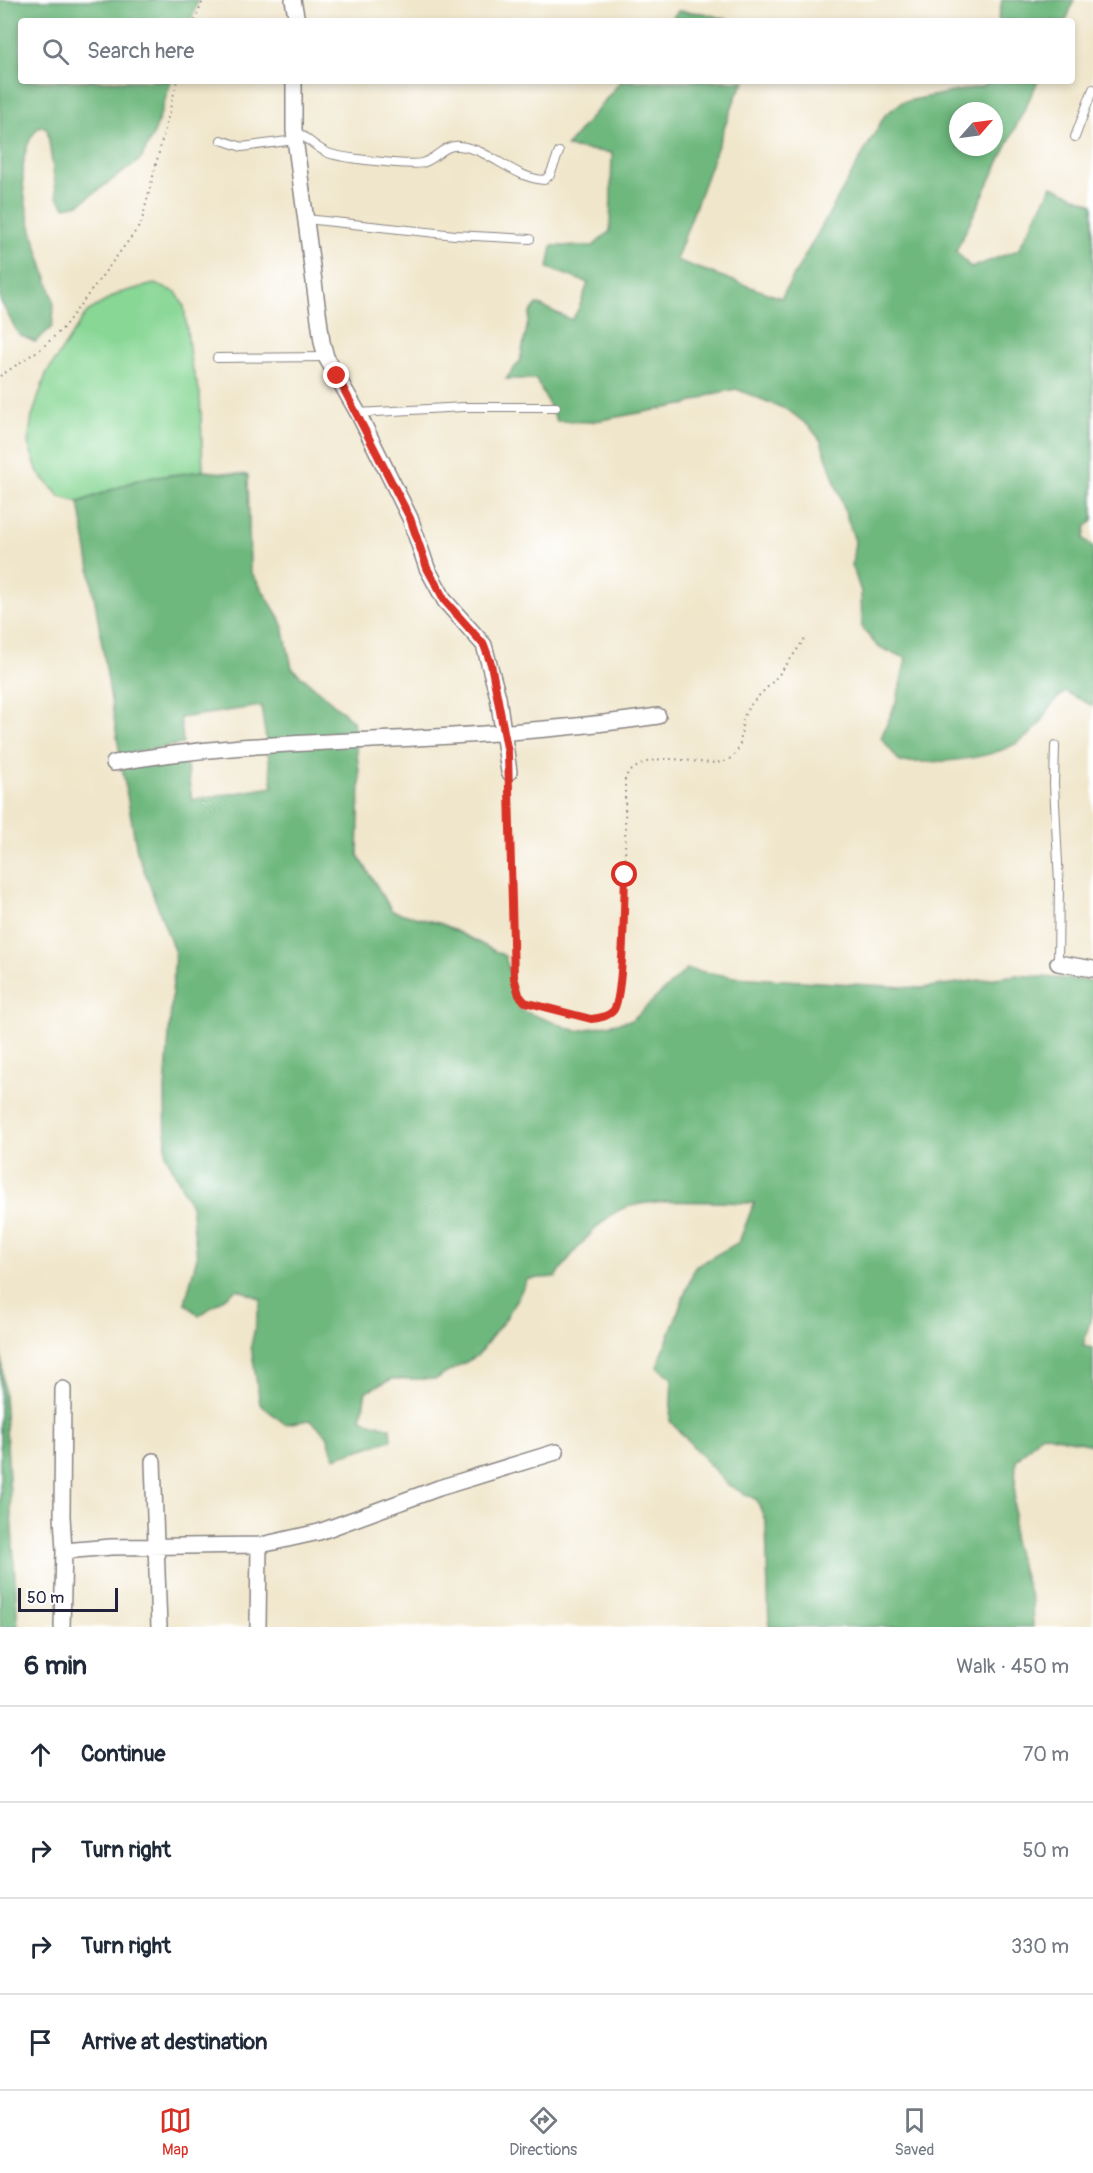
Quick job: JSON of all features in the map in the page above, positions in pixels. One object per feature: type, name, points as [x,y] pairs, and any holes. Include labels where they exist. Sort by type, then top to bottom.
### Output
[{"type":"street","points":[[293,0],[296,18]]},
{"type":"street","points":[[294,84],[295,135],[317,312],[326,357],[358,413],[410,518],[431,577],[445,601],[484,645],[504,733],[509,772]]},
{"type":"street","points":[[114,763],[176,751],[504,733],[572,728],[658,716]]},
{"type":"street","points":[[1058,963],[1093,969]]},
{"type":"street","points":[[62,1627],[63,1389]]},
{"type":"street","points":[[64,1551],[157,1545],[259,1545],[319,1532],[439,1488],[556,1452]]},
{"type":"street","points":[[153,1461],[159,1627]]},
{"type":"street","points":[[258,1627],[259,1545]]},
{"type":"lane","points":[[1075,136],[1093,89]]},
{"type":"lane","points":[[221,140],[242,147],[295,135],[334,156],[421,164],[447,147],[456,145],[480,150],[533,179],[544,180],[550,175],[560,152]]},
{"type":"lane","points":[[306,219],[455,235],[530,239]]},
{"type":"lane","points":[[217,358],[326,357]]},
{"type":"lane","points":[[358,413],[476,407],[556,407]]},
{"type":"lane","points":[[1055,746],[1059,883],[1058,963]]},
{"type":"path","points":[[196,18],[202,0]]},
{"type":"path","points":[[0,376],[42,348],[63,328],[141,224],[176,84]]},
{"type":"path","points":[[509,772],[516,987],[525,1002],[532,1005],[591,1019],[601,1018],[613,1011],[617,1003],[621,974],[625,875],[625,777],[632,769],[649,761],[675,759],[718,763],[732,758],[739,749],[745,713],[777,677],[807,635]]},
{"type":"green space","points":[[0,0],[198,0],[192,18],[18,18],[18,84],[170,84],[155,131],[141,159],[79,204],[65,207],[57,197],[47,128],[40,126],[29,142],[23,163],[23,185],[33,234],[53,299],[52,327],[35,342],[19,335],[0,300]]},
{"type":"green space","points":[[1002,0],[1074,0],[1067,18],[999,18]]},
{"type":"green space","points":[[678,11],[704,13],[722,18],[672,18]]},
{"type":"green space","points":[[618,84],[743,84],[736,96],[676,260],[781,298],[885,115],[902,102],[985,84],[1037,84],[1003,154],[1003,102],[949,102],[949,156],[1002,156],[956,251],[971,268],[1018,250],[1052,186],[1093,204],[1093,521],[1086,526],[1084,539],[1093,547],[1093,706],[1066,692],[1051,705],[1037,727],[1025,738],[1009,747],[973,758],[935,762],[900,762],[881,738],[897,700],[906,658],[878,647],[862,628],[861,592],[852,565],[855,541],[821,441],[810,427],[788,410],[736,389],[712,394],[688,404],[590,422],[557,421],[536,379],[506,379],[520,361],[530,313],[537,304],[572,320],[588,283],[548,268],[552,246],[593,246],[610,231],[612,153],[566,147]]},
{"type":"green space","points":[[154,284],[176,292],[184,306],[191,364],[200,393],[203,471],[140,479],[79,502],[60,497],[38,472],[28,443],[32,417],[46,374],[87,312],[119,293]]},
{"type":"green space","points":[[203,471],[248,475],[250,570],[282,622],[292,668],[353,721],[360,779],[358,855],[392,911],[442,924],[505,956],[520,1010],[577,1031],[632,1020],[687,969],[734,977],[921,988],[1017,975],[1093,981],[1093,1310],[1083,1346],[1093,1348],[1093,1445],[1042,1434],[1016,1460],[1013,1542],[1032,1602],[1033,1627],[769,1627],[766,1523],[757,1500],[728,1485],[670,1421],[672,1378],[657,1367],[695,1267],[739,1242],[754,1203],[688,1201],[653,1203],[624,1208],[616,1212],[596,1228],[556,1277],[528,1279],[506,1318],[477,1356],[436,1379],[392,1379],[366,1391],[361,1419],[390,1428],[391,1440],[334,1458],[327,1435],[310,1420],[285,1424],[260,1404],[251,1346],[261,1299],[237,1289],[199,1316],[185,1303],[197,1257],[191,1206],[166,1155],[165,1090],[175,953],[137,851],[122,767],[185,755],[192,800],[273,787],[261,706],[180,718],[183,744],[120,755],[79,502],[140,479]]},
{"type":"green space","points":[[0,1329],[18,1627],[0,1627]]},
{"type":"route","points":[[337,376],[410,518],[427,568],[445,601],[484,645],[491,664],[508,753],[514,978],[519,995],[525,1002],[591,1019],[601,1018],[613,1011],[617,1003],[621,974],[625,875]]}]
